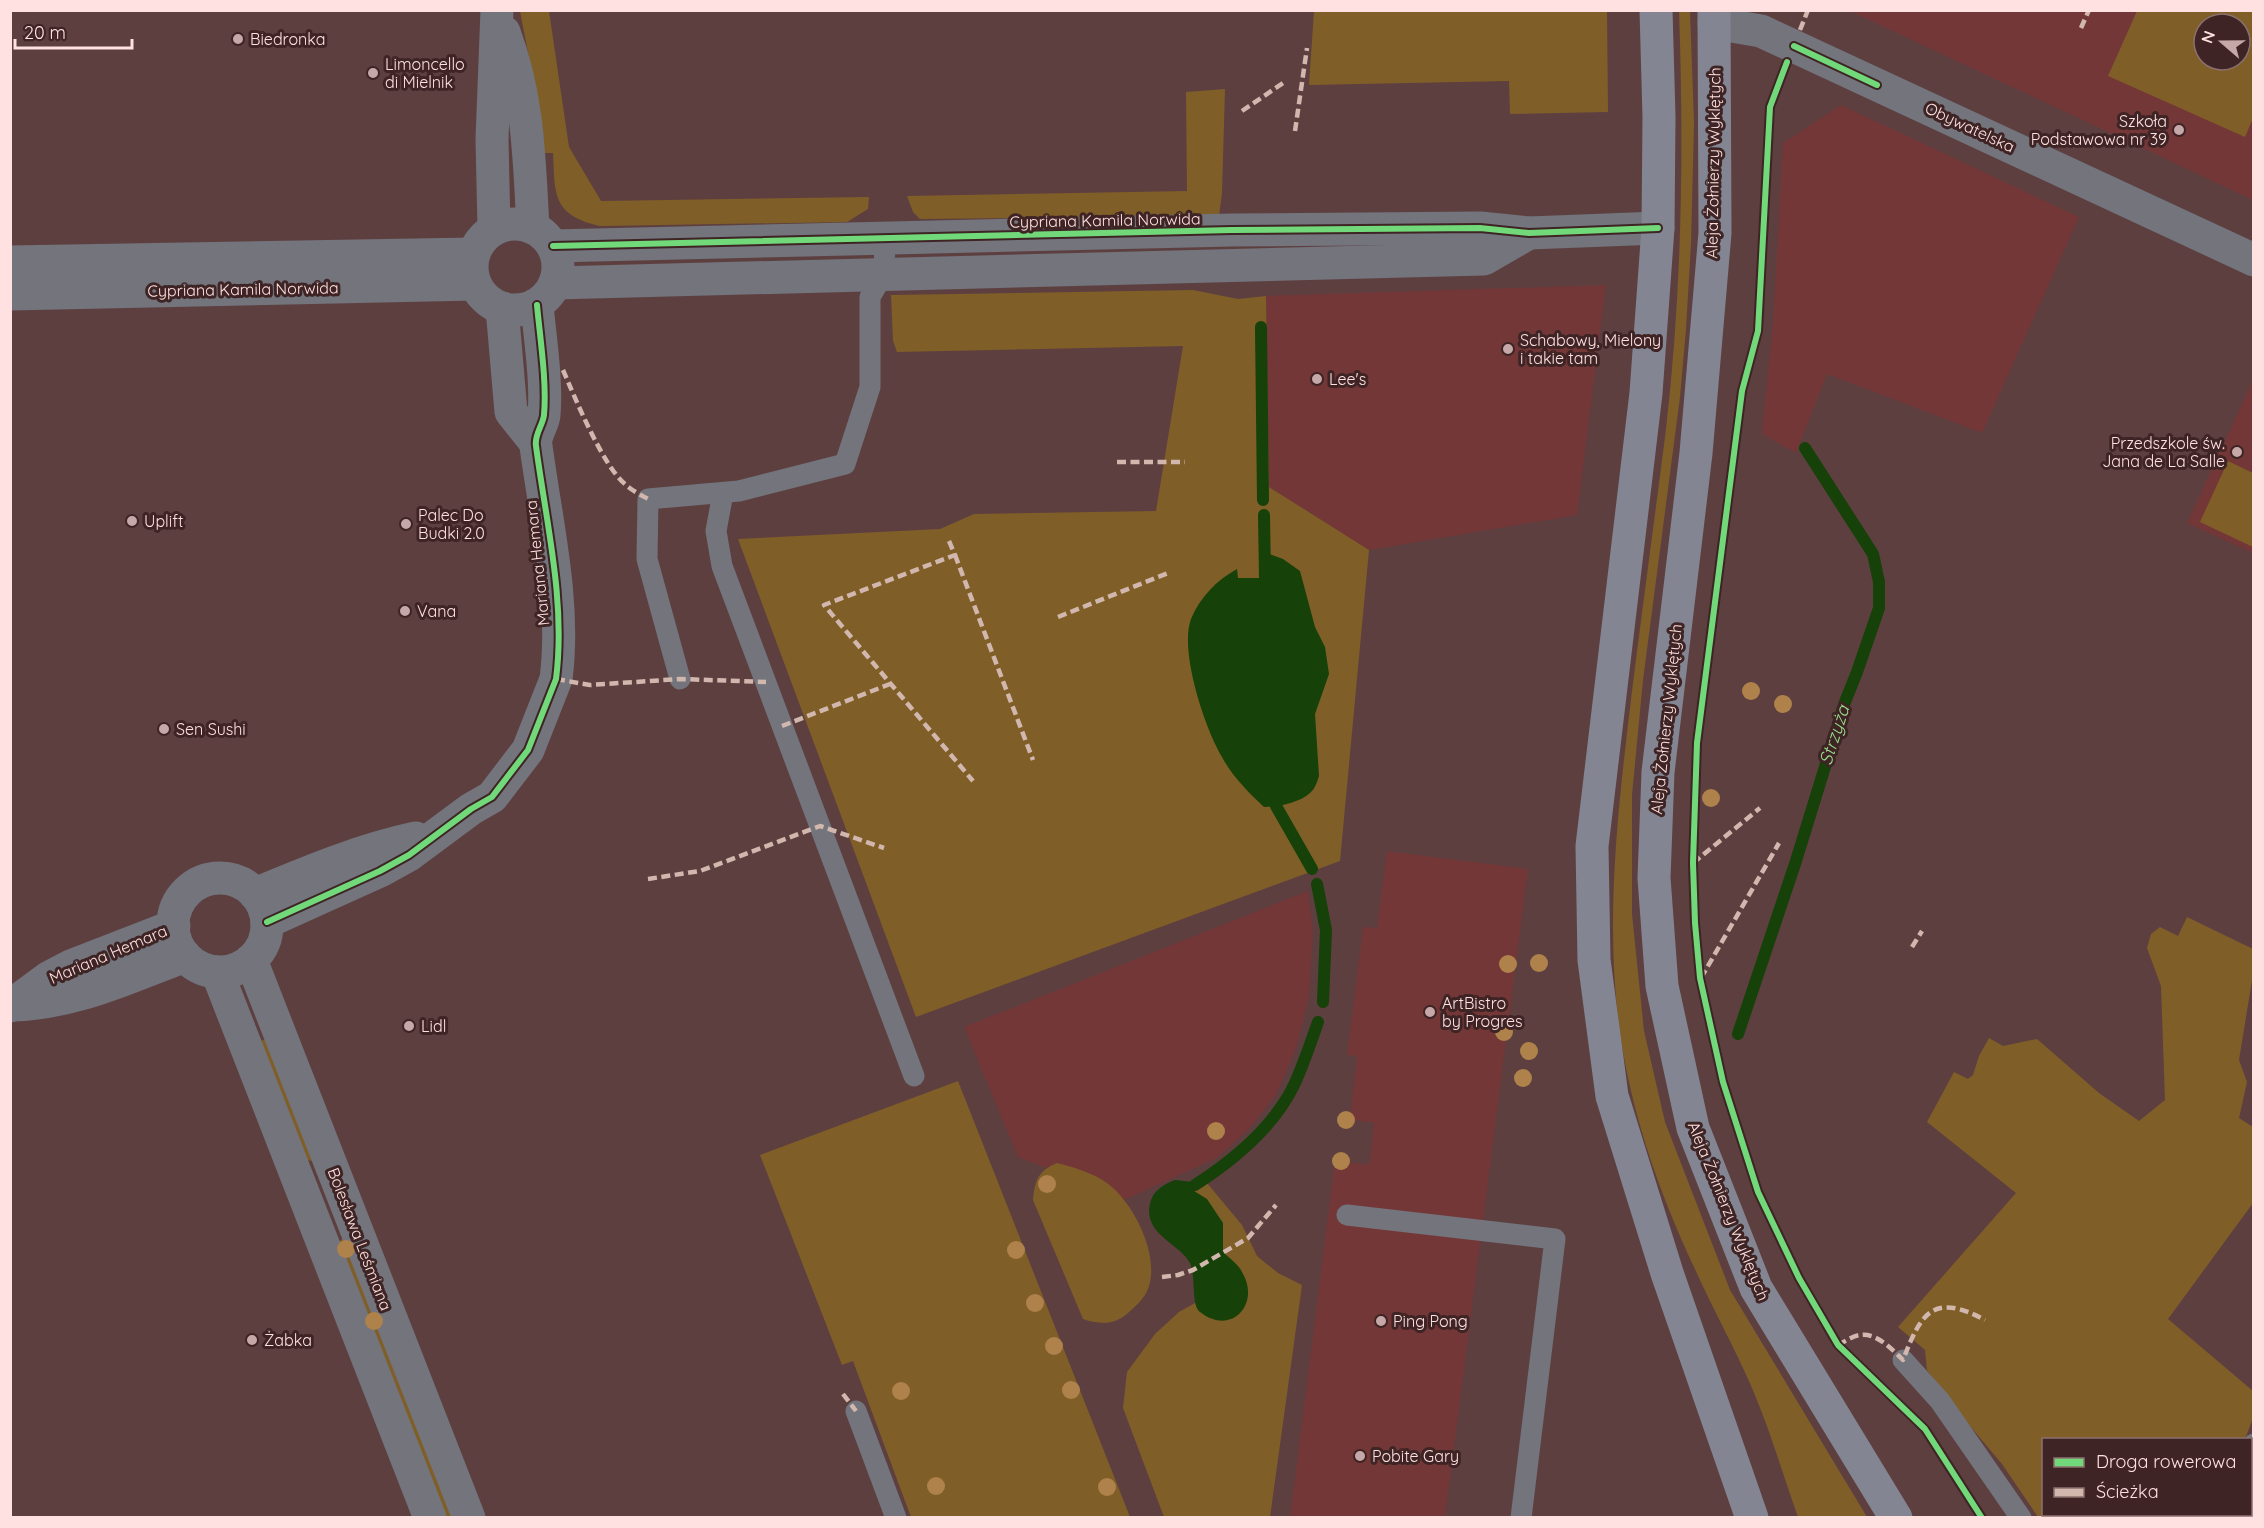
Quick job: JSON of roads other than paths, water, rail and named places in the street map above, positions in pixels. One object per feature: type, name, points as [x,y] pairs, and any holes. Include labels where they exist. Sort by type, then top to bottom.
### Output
[{"type":"main road","points":[[1656,10],[1659,117],[1658,228],[1646,393],[1592,846],[1594,960],[1612,1096],[1667,1273],[1752,1518]]},
{"type":"main road","name":"Aleja Żołnierzy Wyklętych","points":[[1714,17],[1715,233],[1696,453],[1658,772],[1654,878],[1662,986],[1693,1128],[1756,1288],[1896,1518]]},
{"type":"street","points":[[494,229],[492,139],[497,12]]},
{"type":"street","points":[[497,12],[516,66],[527,121],[543,237],[557,258],[558,271],[546,294],[516,310],[502,308],[489,301],[474,269],[485,235],[494,229],[514,224],[543,237]]},
{"type":"street","name":"Obywatelska","points":[[1714,17],[1761,30],[2253,260]]},
{"type":"street","name":"Cypriana Kamila Norwida","points":[[543,237],[885,237],[1469,228],[1529,233],[1658,228]]},
{"type":"street","name":"Cypriana Kamila Norwida","points":[[546,294],[884,273],[1484,259],[1529,233]]},
{"type":"street","name":"Cypriana Kamila Norwida","points":[[10,262],[474,269]]},
{"type":"street","name":"Cypriana Kamila Norwida","points":[[10,294],[474,269]]},
{"type":"street","name":"Mariana Hemara","points":[[535,442],[544,416],[546,294]]},
{"type":"street","name":"Mariana Hemara","points":[[261,908],[369,850],[438,833],[492,797],[528,750],[556,679],[558,609],[545,498],[535,442],[511,412],[502,308]]},
{"type":"street","points":[[209,880],[234,881],[245,886],[261,908],[263,943],[251,960],[229,971],[217,972],[199,968],[185,956],[175,937],[175,913],[180,902],[187,892],[209,880]]},
{"type":"street","name":"Mariana Hemara","points":[[12,1005],[48,978],[71,966],[174,926]]},
{"type":"street","name":"Mariana Hemara","points":[[12,1005],[56,1002],[84,995],[185,956]]},
{"type":"street","name":"Bolesława Leśmiana","points":[[251,960],[469,1518]]},
{"type":"street","points":[[217,972],[430,1518]]},
{"type":"lane","points":[[680,679],[647,559],[648,499],[739,491],[845,464],[870,387],[870,297],[884,273],[885,237]]},
{"type":"lane","points":[[723,493],[716,531],[722,566],[914,1076]]},
{"type":"lane","points":[[1347,1215],[1555,1239],[1521,1518]]},
{"type":"lane","points":[[1903,1360],[1940,1401],[2021,1518]]},
{"type":"lane","points":[[856,1411],[896,1518]]},
{"type":"waterway","points":[[1261,327],[1263,500]]},
{"type":"waterway","name":"Strzyża","points":[[1738,1034],[1795,864],[1845,702],[1879,608],[1879,582],[1873,554],[1805,448]]},
{"type":"waterway","points":[[1264,515],[1265,578]]},
{"type":"waterway","points":[[1276,806],[1312,869]]},
{"type":"waterway","points":[[1317,884],[1326,930],[1323,1002]]},
{"type":"waterway","points":[[1195,1185],[1239,1153],[1276,1114],[1295,1083],[1318,1022]]},
{"type":"place","name":"Biedronka","points":[[238,39]]},
{"type":"place","name":"Limoncello di Mielnik","points":[[373,73]]},
{"type":"place","name":"Szkoła Podstawowa nr 39","points":[[2179,130]]},
{"type":"place","name":"Schabowy, Mielony i takie tam","points":[[1508,349]]},
{"type":"place","name":"Lee's","points":[[1317,379]]},
{"type":"place","name":"Przedszkole św. Jana de La Salle","points":[[2237,452]]},
{"type":"place","name":"Uplift","points":[[132,521]]},
{"type":"place","name":"Palec Do Budki 2.0","points":[[406,524]]},
{"type":"place","name":"Vana","points":[[405,611]]},
{"type":"place","name":"Sen Sushi","points":[[164,729]]},
{"type":"place","name":"ArtBistro by Progres","points":[[1430,1012]]},
{"type":"place","name":"Lidl","points":[[409,1026]]},
{"type":"place","name":"Ping Pong","points":[[1381,1321]]},
{"type":"place","name":"Żabka","points":[[252,1340]]},
{"type":"place","name":"Pobite Gary","points":[[1360,1456]]}]
